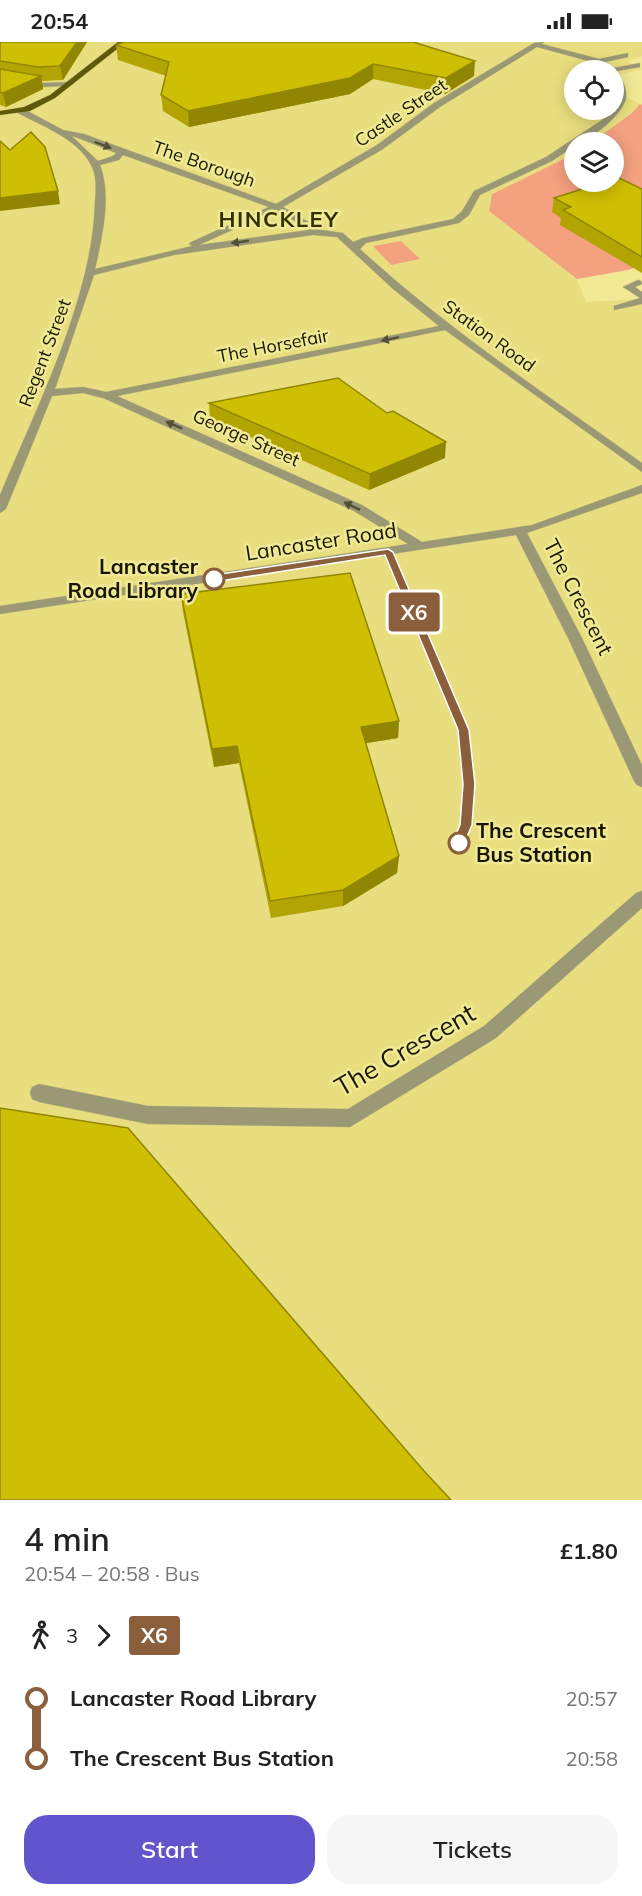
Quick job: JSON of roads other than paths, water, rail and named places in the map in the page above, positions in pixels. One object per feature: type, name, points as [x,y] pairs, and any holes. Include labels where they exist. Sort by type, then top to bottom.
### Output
[{"type":"main road","points":[[0,113],[21,111],[69,84],[122,42]]},
{"type":"street","points":[[538,43],[595,60]]},
{"type":"street","name":"Castle Street","points":[[174,252],[277,207],[380,147],[437,105],[538,43]]},
{"type":"street","points":[[603,60],[625,55]]},
{"type":"street","points":[[624,68],[637,65]]},
{"type":"street","points":[[0,78],[40,85],[69,84]]},
{"type":"street","name":"The Borough","points":[[21,111],[57,130],[77,145],[95,164],[116,158],[121,152]]},
{"type":"street","points":[[591,132],[608,120]]},
{"type":"street","name":"The Borough","points":[[57,130],[81,136],[277,207],[319,232]]},
{"type":"street","points":[[356,248],[357,244],[363,242],[456,221],[466,213],[477,194],[564,150]]},
{"type":"street","points":[[95,164],[100,181],[100,220],[98,241],[90,273],[174,252],[319,232]]},
{"type":"street","name":"Station Road","points":[[319,232],[340,235],[396,287],[447,327],[642,468]]},
{"type":"street","name":"Regent Street","points":[[0,509],[48,393],[90,273]]},
{"type":"street","points":[[638,283],[628,287],[642,296]]},
{"type":"street","points":[[618,308],[642,301]]},
{"type":"street","name":"The Horsefair","points":[[106,394],[239,370],[447,327]]},
{"type":"street","name":"George Street","points":[[48,393],[83,390],[106,394],[358,508],[420,546]]},
{"type":"street","name":"Lancaster Road","points":[[0,610],[520,531],[642,489]]},
{"type":"street","name":"The Crescent","points":[[520,531],[575,638],[642,781]]},
{"type":"street","name":"The Crescent","points":[[39,1093],[148,1115],[350,1118],[490,1032],[642,898]]},
{"type":"place","name":"Lancaster Road Library","points":[[214,579]]},
{"type":"place","name":"The Crescent Bus Station","points":[[459,843]]},
{"type":"district","name":"HINCKLEY","points":[[279,219]]}]
